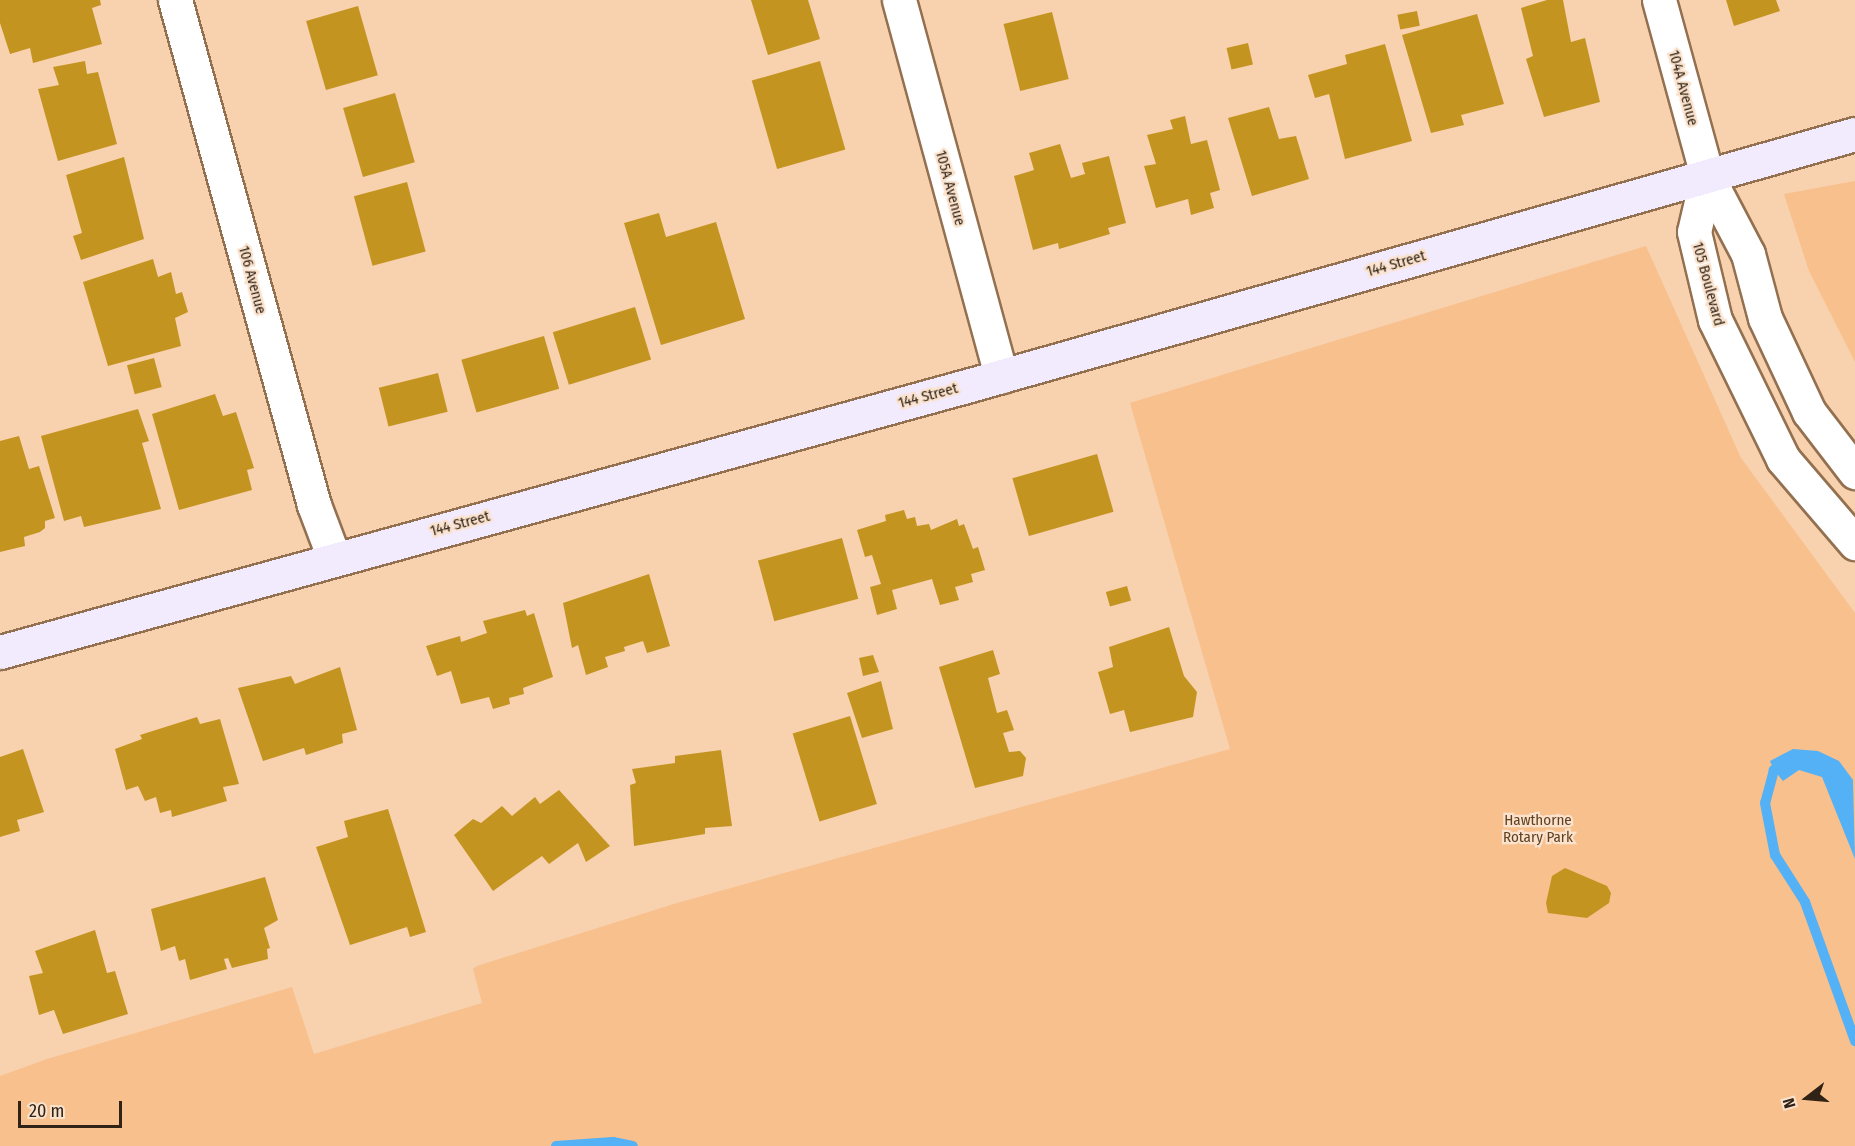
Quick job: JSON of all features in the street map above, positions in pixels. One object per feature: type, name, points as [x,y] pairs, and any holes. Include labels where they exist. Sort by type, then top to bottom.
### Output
[{"type":"main road","name":"144 Street","points":[[0,652],[334,558],[1001,376],[1855,134]]},
{"type":"street","name":"106 Avenue","points":[[175,0],[314,505],[334,558]]},
{"type":"street","name":"105A Avenue","points":[[899,0],[1001,376]]},
{"type":"street","name":"104A Avenue","points":[[1659,0],[1707,176]]},
{"type":"street","points":[[1707,176],[1748,254],[1765,318],[1809,412],[1855,472]]},
{"type":"street","name":"105 Boulevard","points":[[1707,176],[1694,232],[1715,320],[1784,459],[1855,543]]},
{"type":"green space","points":[[1855,181],[1855,362],[1809,271],[1784,194]]},
{"type":"green space","name":"Hawthorne Rotary Park","points":[[1646,246],[1741,458],[1855,613],[1855,1146],[0,1146],[0,1076],[47,1059],[292,987],[314,1054],[482,1003],[473,969],[477,966],[677,903],[1230,749],[1130,403]]},
{"type":"water","points":[[1793,749],[1818,751],[1839,761],[1853,780],[1855,859],[1822,777],[1799,770],[1783,781],[1774,770],[1770,761]]},
{"type":"building","points":[[0,0],[100,0],[101,5],[92,8],[102,44],[33,63],[30,48],[10,54],[0,23]]},
{"type":"building","points":[[751,0],[808,0],[820,39],[768,55]]},
{"type":"building","points":[[1547,0],[1563,0],[1571,42],[1585,38],[1600,102],[1544,117],[1526,59],[1533,56],[1521,8]]},
{"type":"building","points":[[1726,0],[1776,0],[1780,11],[1734,26]]},
{"type":"building","points":[[358,6],[378,75],[326,90],[306,21]]},
{"type":"building","points":[[1417,11],[1420,26],[1400,30],[1397,15]]},
{"type":"building","points":[[1052,12],[1069,79],[1020,91],[1003,24]]},
{"type":"building","points":[[1477,14],[1504,104],[1461,115],[1464,125],[1431,133],[1402,35]]},
{"type":"building","points":[[1248,43],[1253,64],[1232,69],[1227,48]]},
{"type":"building","points":[[1385,44],[1412,141],[1345,159],[1329,94],[1315,98],[1308,75],[1347,64],[1345,55]]},
{"type":"building","points":[[85,61],[87,74],[98,72],[117,144],[58,161],[38,89],[59,85],[53,67]]},
{"type":"building","points":[[820,61],[845,149],[777,169],[752,81]]},
{"type":"building","points":[[395,93],[415,162],[363,177],[343,108]]},
{"type":"building","points":[[1269,107],[1279,139],[1296,136],[1309,179],[1252,196],[1228,118]]},
{"type":"building","points":[[1185,116],[1191,144],[1207,140],[1220,190],[1210,193],[1214,208],[1191,215],[1188,199],[1156,208],[1144,166],[1156,164],[1147,135],[1173,129],[1170,120]]},
{"type":"building","points":[[1060,144],[1071,178],[1085,174],[1082,163],[1109,156],[1126,223],[1108,228],[1110,234],[1059,249],[1058,243],[1033,250],[1014,176],[1034,170],[1029,153]]},
{"type":"building","points":[[124,157],[144,239],[81,260],[73,236],[82,233],[66,175]]},
{"type":"building","points":[[407,182],[426,252],[373,266],[354,196]]},
{"type":"building","points":[[659,213],[666,237],[716,222],[745,319],[661,345],[624,223]]},
{"type":"building","points":[[153,259],[158,277],[171,272],[176,294],[182,292],[188,312],[175,318],[181,346],[108,366],[83,282]]},
{"type":"building","points":[[635,307],[651,360],[569,385],[553,332]]},
{"type":"building","points":[[544,336],[559,389],[476,413],[461,360]]},
{"type":"building","points":[[154,358],[162,387],[135,394],[127,365]]},
{"type":"building","points":[[438,373],[448,412],[388,427],[379,388]]},
{"type":"building","points":[[215,394],[223,416],[236,412],[254,468],[247,470],[252,490],[179,510],[152,414]]},
{"type":"building","points":[[138,409],[149,441],[142,443],[161,509],[84,527],[81,516],[64,521],[41,436]]},
{"type":"building","points":[[19,436],[29,469],[39,466],[55,518],[45,521],[45,528],[40,532],[24,537],[25,546],[0,552],[0,441]]},
{"type":"building","points":[[1097,454],[1114,512],[1029,536],[1012,478]]},
{"type":"building","points":[[904,510],[907,519],[915,517],[917,526],[929,524],[931,530],[957,519],[959,526],[964,524],[973,549],[978,547],[985,570],[971,574],[973,582],[955,587],[959,600],[940,605],[932,579],[892,590],[897,609],[877,615],[870,587],[881,584],[872,555],[865,557],[857,530],[886,521],[885,515]]},
{"type":"building","points":[[842,538],[858,599],[774,621],[758,561]]},
{"type":"building","points":[[649,574],[670,646],[647,653],[643,641],[624,647],[625,651],[605,657],[608,667],[586,675],[578,645],[572,648],[563,603]]},
{"type":"building","points":[[1127,586],[1131,600],[1110,606],[1106,592]]},
{"type":"building","points":[[525,610],[527,616],[534,613],[553,677],[523,688],[524,694],[509,698],[510,704],[493,709],[489,697],[461,704],[451,671],[437,676],[426,646],[460,636],[461,642],[487,633],[483,621]]},
{"type":"building","points":[[1169,627],[1184,676],[1197,692],[1193,717],[1130,732],[1124,710],[1110,714],[1098,672],[1113,667],[1109,647]]},
{"type":"building","points":[[993,650],[1000,674],[988,678],[997,713],[1007,710],[1014,730],[1003,733],[1009,752],[1020,751],[1026,758],[1023,776],[975,788],[939,667]]},
{"type":"building","points":[[873,655],[879,672],[863,676],[859,658]]},
{"type":"building","points":[[340,667],[357,730],[342,734],[343,743],[306,755],[304,748],[263,761],[238,688],[291,676],[295,684]]},
{"type":"building","points":[[881,681],[893,729],[862,738],[847,693]]},
{"type":"building","points":[[850,716],[877,804],[820,822],[793,734]]},
{"type":"building","points":[[197,717],[200,724],[220,719],[239,784],[223,787],[227,801],[172,817],[171,810],[160,813],[156,797],[145,801],[138,786],[126,790],[115,749],[142,739],[140,735]]},
{"type":"building","points":[[23,749],[44,812],[17,820],[20,831],[0,837],[0,757]]},
{"type":"building","points":[[721,750],[732,826],[705,828],[705,834],[634,846],[630,785],[636,783],[632,769],[675,763],[675,756]]},
{"type":"building","points":[[559,790],[610,846],[586,862],[578,843],[549,864],[542,856],[493,891],[454,835],[473,819],[481,823],[502,806],[512,816],[535,797],[540,804]]},
{"type":"building","points":[[388,809],[426,932],[410,937],[407,927],[350,945],[316,847],[348,837],[344,821]]},
{"type":"building","points":[[1565,868],[1607,886],[1611,893],[1609,903],[1587,918],[1548,913],[1546,903],[1552,876]]},
{"type":"building","points":[[265,877],[278,920],[264,928],[270,948],[267,949],[268,959],[232,968],[228,958],[224,959],[227,969],[190,980],[185,959],[179,961],[175,946],[161,951],[151,909]]},
{"type":"building","points":[[95,930],[107,973],[115,971],[128,1014],[63,1034],[54,1010],[39,1015],[29,976],[43,973],[35,951]]},
{"type":"waterway","points":[[1787,766],[1774,770],[1765,803],[1775,855],[1805,902],[1855,1041]]},
{"type":"waterway","points":[[556,1146],[613,1142],[633,1146]]}]
